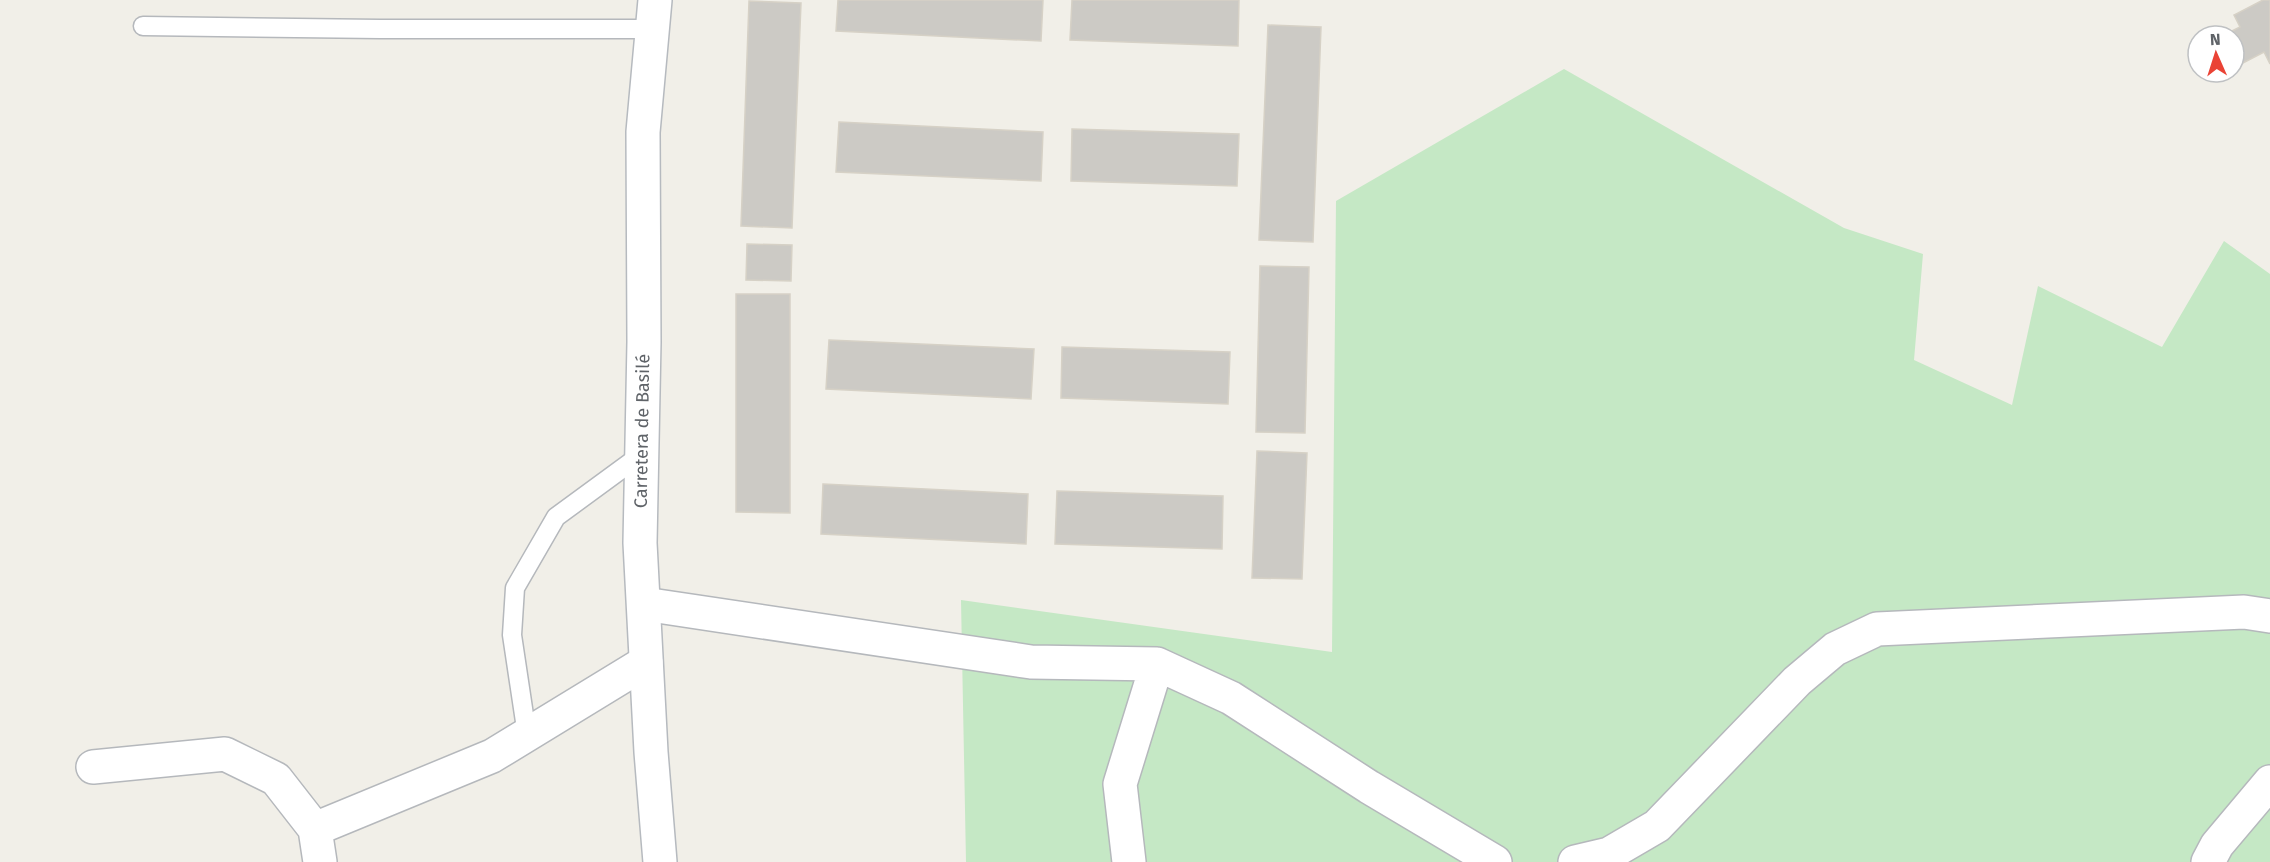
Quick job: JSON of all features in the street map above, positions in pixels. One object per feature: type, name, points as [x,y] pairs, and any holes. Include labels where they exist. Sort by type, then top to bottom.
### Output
[{"type":"street","name":"Carretera de Basilé","points":[[653,15],[643,132],[644,342],[640,543],[660,862]]},
{"type":"street","points":[[644,604],[1031,662],[1157,664],[1231,699],[1369,787],[1495,862]]},
{"type":"street","points":[[1575,862],[1609,854],[1657,826],[1797,681],[1835,649],[1877,630],[2244,612],[2270,616]]},
{"type":"street","points":[[315,829],[492,756],[646,662]]},
{"type":"street","points":[[1129,862],[1120,784],[1157,664]]},
{"type":"street","points":[[93,767],[225,754],[276,779],[315,829],[320,862]]},
{"type":"street","points":[[2208,862],[2217,845],[2270,782]]},
{"type":"lane","points":[[143,26],[380,29],[653,15]]},
{"type":"lane","points":[[527,735],[512,635],[515,588],[556,517],[642,454]]},
{"type":"green space","points":[[1564,69],[1844,228],[1923,254],[1914,360],[2012,405],[2038,286],[2162,347],[2224,241],[2270,274],[2270,862],[966,862],[961,600],[1332,652],[1336,201]]},
{"type":"building","points":[[838,0],[1043,0],[1041,41],[836,31]]},
{"type":"building","points":[[1072,0],[1239,0],[1238,46],[1070,40]]},
{"type":"building","points":[[2263,0],[2270,0],[2270,64],[2264,52],[2246,61],[2246,24],[2238,24],[2234,15]]},
{"type":"building","points":[[749,1],[801,3],[792,228],[741,226]]},
{"type":"building","points":[[1268,25],[1321,27],[1313,242],[1259,240]]},
{"type":"building","points":[[839,122],[1043,132],[1041,181],[836,172]]},
{"type":"building","points":[[1072,129],[1239,134],[1237,186],[1071,181]]},
{"type":"building","points":[[747,244],[792,245],[791,281],[746,280]]},
{"type":"building","points":[[1260,266],[1309,267],[1305,433],[1256,432]]},
{"type":"building","points":[[736,294],[790,294],[790,513],[736,512]]},
{"type":"building","points":[[829,340],[1034,349],[1031,399],[826,389]]},
{"type":"building","points":[[1062,347],[1230,352],[1228,404],[1061,398]]},
{"type":"building","points":[[1257,451],[1307,453],[1302,579],[1252,578]]},
{"type":"building","points":[[823,484],[1028,494],[1026,544],[821,534]]},
{"type":"building","points":[[1057,491],[1223,496],[1222,549],[1055,544]]}]
